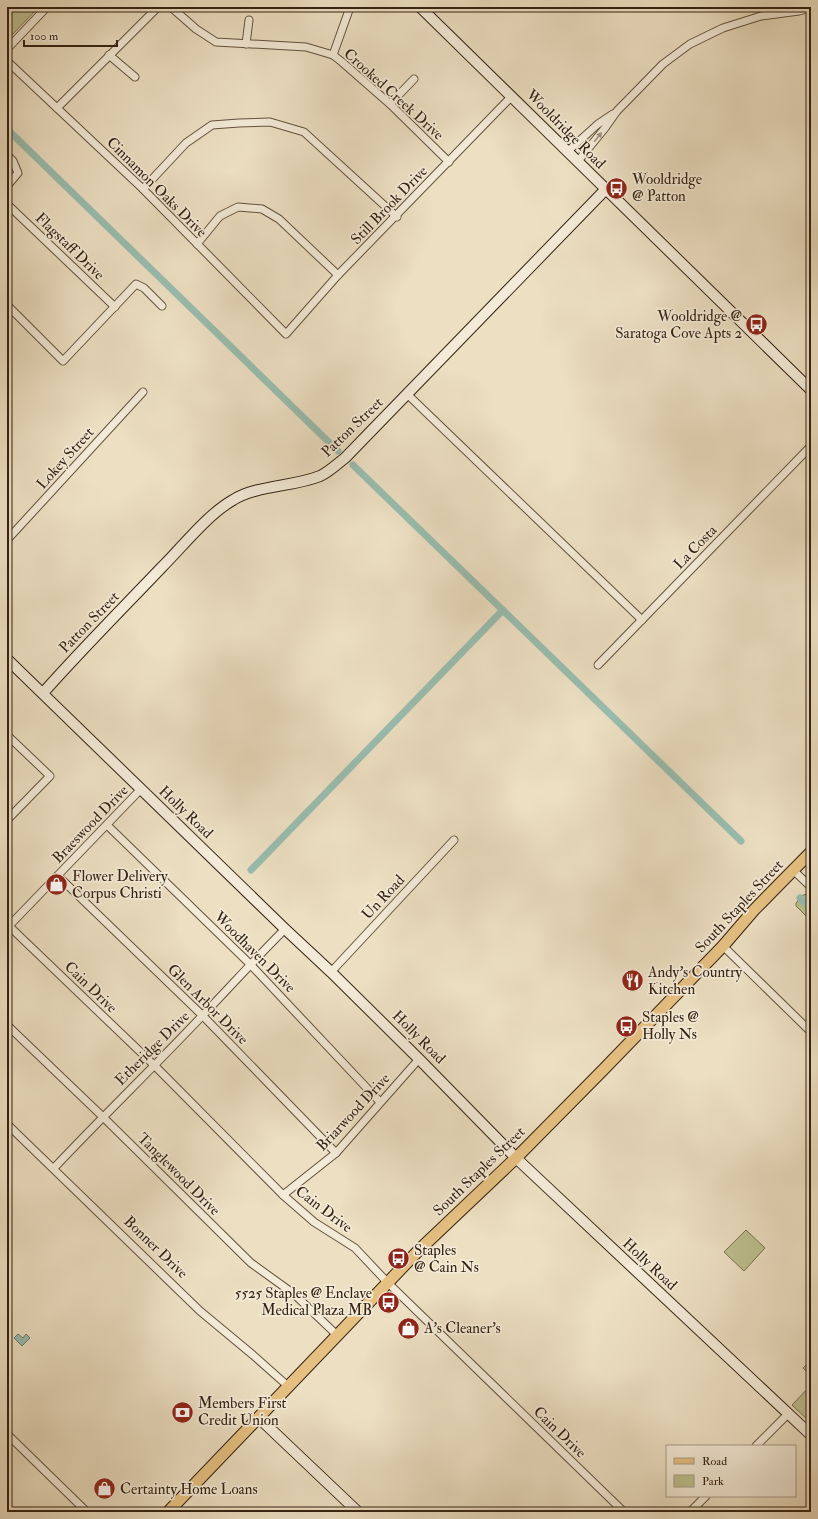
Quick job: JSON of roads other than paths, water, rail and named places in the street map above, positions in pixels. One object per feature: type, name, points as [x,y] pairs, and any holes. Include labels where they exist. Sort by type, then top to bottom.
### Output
[{"type":"main road","name":"Wooldridge Road","points":[[420,7],[568,151],[605,190],[811,390]]},
{"type":"main road","name":"Patton Street","points":[[43,693],[112,619],[221,508],[241,496],[308,480],[327,472],[345,458],[605,190]]},
{"type":"main road","name":"Holly Road","points":[[7,659],[285,930],[331,972],[516,1158],[811,1435]]},
{"type":"main road","name":"South Staples Street","points":[[168,1512],[419,1250],[516,1158],[723,946],[754,910],[811,852]]},
{"type":"main road","points":[[259,1418],[358,1512]]},
{"type":"street","points":[[7,49],[47,7]]},
{"type":"street","points":[[57,108],[158,7]]},
{"type":"street","name":"Crooked Creek Drive","points":[[171,7],[196,29],[216,42],[306,48],[332,55],[390,104],[449,162]]},
{"type":"street","points":[[578,161],[617,111],[662,64],[690,44],[723,28],[761,16],[811,8]]},
{"type":"street","points":[[332,55],[349,10]]},
{"type":"street","points":[[799,11],[811,12]]},
{"type":"street","points":[[246,44],[249,20]]},
{"type":"street","points":[[109,56],[135,77]]},
{"type":"street","name":"Cinnamon Oaks Drive","points":[[7,61],[143,189],[286,334]]},
{"type":"street","points":[[390,104],[414,79]]},
{"type":"street","name":"Still Brook Drive","points":[[286,334],[338,275],[512,96]]},
{"type":"street","points":[[568,151],[598,124],[617,111]]},
{"type":"street","points":[[143,189],[186,143],[212,125],[270,122],[304,132],[397,216]]},
{"type":"street","points":[[7,155],[13,161],[18,173],[7,186]]},
{"type":"street","name":"Flagstaff Drive","points":[[7,204],[115,307]]},
{"type":"street","points":[[197,244],[220,216],[238,207],[262,209],[279,219],[338,275]]},
{"type":"street","points":[[7,305],[64,361],[136,284],[144,288],[162,306]]},
{"type":"street","name":"Lokey Street","points":[[7,540],[142,392]]},
{"type":"street","points":[[407,394],[642,620]]},
{"type":"street","name":"La Costa","points":[[598,665],[811,446]]},
{"type":"street","points":[[7,735],[50,776],[7,820]]},
{"type":"street","name":"Braeswood Drive","points":[[8,927],[141,789]]},
{"type":"street","name":"Woodhaven Drive","points":[[107,825],[250,964],[380,1102]]},
{"type":"street","name":"Un Road","points":[[331,972],[454,840]]},
{"type":"street","points":[[793,870],[811,886]]},
{"type":"street","name":"Glen Arbor Drive","points":[[58,876],[203,1016],[336,1153]]},
{"type":"street","name":"Cain Drive","points":[[8,927],[154,1065],[283,1195],[314,1222],[355,1248],[388,1283],[624,1512]]},
{"type":"street","name":"Etheridge Drive","points":[[54,1168],[102,1116],[203,1016],[250,964],[285,930]]},
{"type":"street","points":[[723,946],[811,1032]]},
{"type":"street","name":"Tanglewood Drive","points":[[7,1026],[102,1116],[251,1263],[294,1294],[338,1336]]},
{"type":"street","name":"Briarwood Drive","points":[[283,1195],[336,1153],[419,1059]]},
{"type":"street","name":"Bonner Drive","points":[[7,1124],[200,1311],[253,1354],[289,1387]]},
{"type":"street","points":[[757,1445],[788,1414]]},
{"type":"street","points":[[7,1434],[88,1512]]},
{"type":"street","points":[[690,1512],[705,1497]]},
{"type":"water","points":[[18,1334],[23,1338],[26,1334],[30,1338],[22,1346],[14,1338]]},
{"type":"waterway","points":[[7,129],[338,451]]},
{"type":"waterway","points":[[353,465],[741,841]]},
{"type":"waterway","points":[[251,870],[503,610]]},
{"type":"waterway","points":[[800,898],[811,909]]},
{"type":"place","name":"Wooldridge @ Patton","points":[[616,188]]},
{"type":"place","name":"Wooldridge @ Saratoga Cove Apts 2","points":[[757,325]]},
{"type":"place","name":"Flower Delivery Corpus Christi","points":[[57,885]]},
{"type":"place","name":"Andy's Country Kitchen","points":[[632,981]]},
{"type":"place","name":"Staples @ Holly Ns","points":[[627,1026]]},
{"type":"place","name":"Staples @ Cain Ns","points":[[398,1259]]},
{"type":"place","name":"5525 Staples @ Enclave Medical Plaza MB","points":[[388,1302]]},
{"type":"place","name":"A's Cleaner's","points":[[408,1328]]},
{"type":"place","name":"Members First Credit Union","points":[[182,1412]]},
{"type":"place","name":"Certainty Home Loans","points":[[104,1489]]}]
